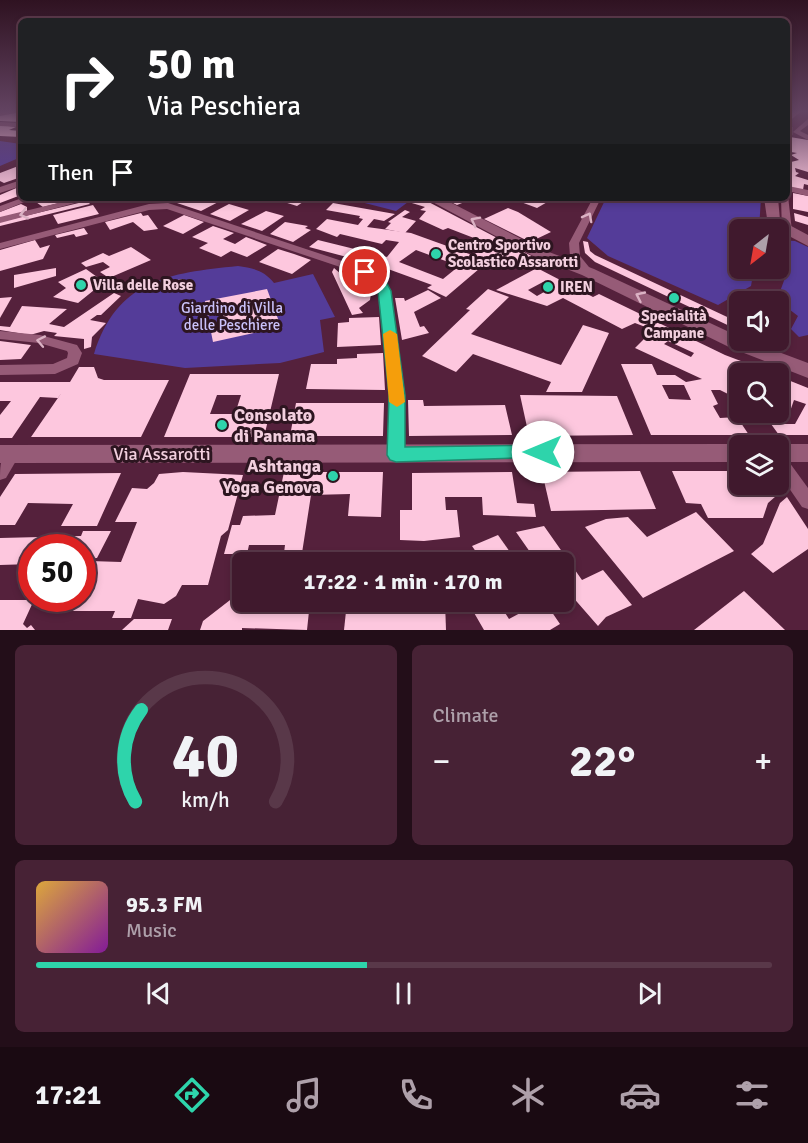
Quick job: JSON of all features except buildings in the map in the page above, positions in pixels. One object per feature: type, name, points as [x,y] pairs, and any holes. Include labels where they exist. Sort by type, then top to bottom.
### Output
[{"type":"main road","points":[[438,201],[536,252],[588,272],[738,344],[808,372]]},
{"type":"main road","points":[[771,201],[772,219]]},
{"type":"main road","points":[[789,232],[808,241]]},
{"type":"main road","name":"Via Assarotti","points":[[4,460],[729,452]]},
{"type":"main road","points":[[789,452],[808,452]]},
{"type":"street","points":[[0,190],[18,184]]},
{"type":"street","points":[[790,189],[808,193]]},
{"type":"street","points":[[0,209],[22,201]]},
{"type":"street","points":[[0,220],[78,201]]},
{"type":"street","points":[[588,272],[575,256],[574,243],[595,201]]},
{"type":"street","points":[[785,201],[786,219]]},
{"type":"street","points":[[0,246],[149,207],[168,206],[365,272],[380,280],[385,291],[397,395],[396,455]]},
{"type":"street","points":[[0,336],[40,339],[67,346],[75,351],[75,357],[69,364],[55,369],[0,370]]},
{"type":"street","points":[[789,475],[808,502]]},
{"type":"green space","points":[[0,141],[18,144],[18,158],[0,166]]},
{"type":"green space","points":[[357,201],[408,202],[396,211]]},
{"type":"green space","points":[[605,201],[761,201],[760,219],[729,219],[729,279],[752,279],[751,286],[742,291],[729,291],[729,299],[718,305],[608,256],[587,238]]},
{"type":"green space","points":[[789,241],[795,241],[808,247],[808,335],[799,337],[791,329],[798,316],[789,309],[789,291],[780,291],[785,279],[789,279]]},
{"type":"green space","name":"Giardino di Villa delle Peschiere","points":[[238,266],[262,272],[274,283],[313,274],[335,317],[320,320],[324,352],[280,363],[185,368],[94,354],[104,329],[116,310],[131,295],[168,277]]},
{"type":"slow traffic","points":[[390,334],[397,402]]},
{"type":"place","name":"Centro Sportivo Scolastico Assarotti","points":[[436,254]]},
{"type":"place","name":"Villa delle Rose","points":[[81,285]]},
{"type":"place","name":"IREN","points":[[548,287]]},
{"type":"place","name":"Specialità Campane","points":[[674,298]]},
{"type":"place","name":"Consolato di Panama","points":[[222,425]]},
{"type":"place","name":"Ashtanga Yoga Genova","points":[[333,476]]},
{"type":"route","points":[[365,272],[380,280],[385,291],[397,395],[396,455],[543,452]]}]
